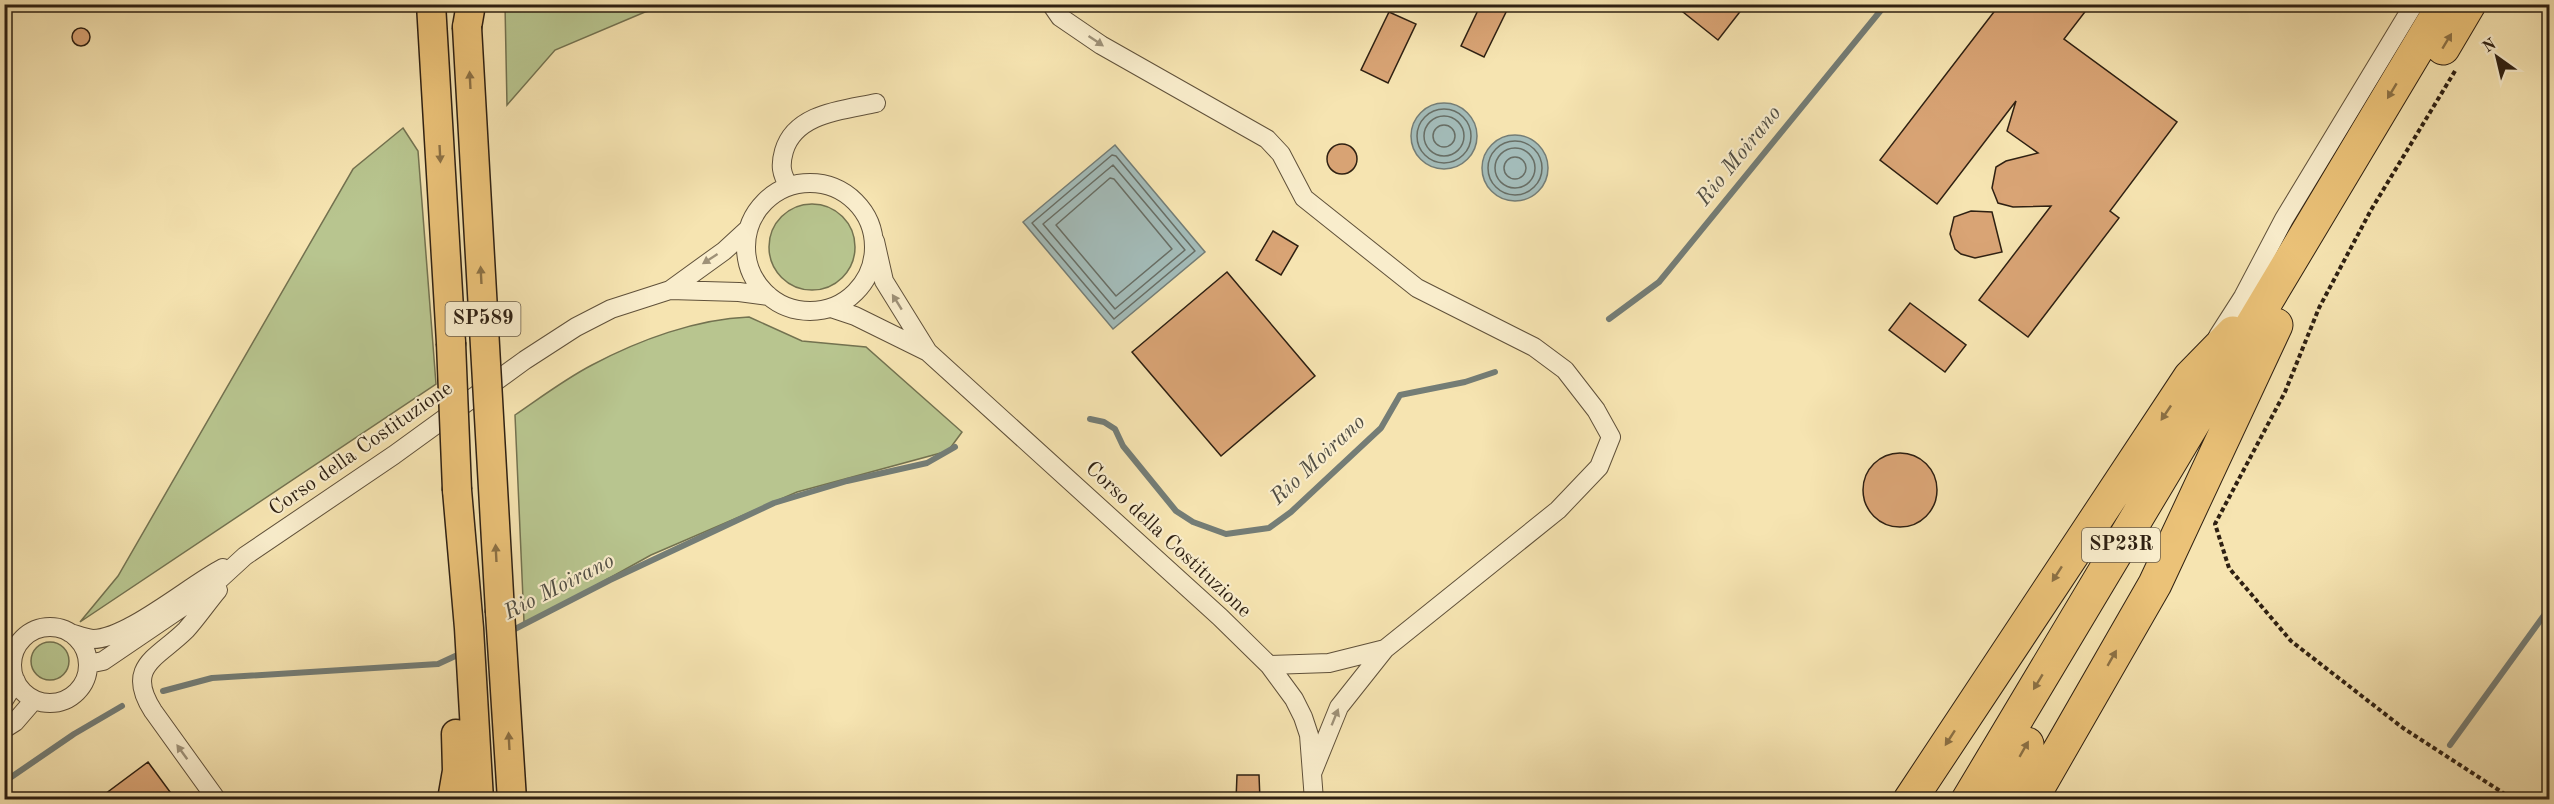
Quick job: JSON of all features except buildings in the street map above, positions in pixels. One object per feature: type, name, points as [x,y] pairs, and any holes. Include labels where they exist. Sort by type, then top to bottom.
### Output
[{"type":"highway","name":"SP23R","points":[[1968,800],[2444,4]]},
{"type":"highway","name":"SP23R","points":[[1995,800],[2469,4]]},
{"type":"highway","points":[[1910,800],[2190,377],[2274,290]]},
{"type":"highway","points":[[2031,800],[2154,584],[2276,325]]},
{"type":"main road","name":"SP589","points":[[430,7],[451,343],[457,490],[469,628],[479,800]]},
{"type":"main road","name":"SP589","points":[[467,12],[512,800]]},
{"type":"main road","points":[[452,800],[458,771],[456,693],[471,667]]},
{"type":"street","points":[[1051,4],[1060,16],[1101,45],[1267,139],[1281,154],[1304,198],[1417,288],[1534,347],[1565,370],[1596,410],[1611,437],[1599,467],[1558,510],[1385,649],[1340,707],[1313,771]]},
{"type":"street","points":[[2190,377],[2243,297],[2284,219],[2414,4]]},
{"type":"street","points":[[789,186],[781,174],[782,158],[786,144],[795,131],[807,122],[826,114],[876,103]]},
{"type":"street","points":[[875,241],[873,263],[864,282],[850,298],[831,308],[809,312],[788,308],[769,296],[756,282],[749,266],[746,247],[749,228],[758,210],[771,196],[789,186],[808,183],[827,185],[845,192],[865,214],[875,241],[884,281],[928,352]]},
{"type":"street","points":[[670,290],[724,251],[749,228]]},
{"type":"street","points":[[670,290],[739,292],[769,296]]},
{"type":"street","name":"Corso della Costituzione","points":[[88,664],[103,661],[209,589],[246,556],[576,327],[611,309],[670,290]]},
{"type":"street","points":[[831,308],[855,316],[928,352]]},
{"type":"street","name":"Corso della Costituzione","points":[[928,352],[1220,617],[1269,665],[1303,717],[1313,771],[1314,800]]},
{"type":"street","points":[[4,700],[17,647],[29,633],[49,627],[92,639],[121,632],[200,580],[246,556]]},
{"type":"street","points":[[217,800],[143,697],[140,684],[143,670],[153,657],[185,630],[246,556]]},
{"type":"street","points":[[11,671],[27,695],[34,700],[56,703],[67,699],[83,685],[88,664],[86,651],[80,640],[70,633]]},
{"type":"street","points":[[1269,665],[1329,663],[1385,649]]},
{"type":"street","points":[[4,729],[15,722],[34,700]]},
{"type":"path","points":[[2460,63],[2360,230],[2319,308],[2285,392],[2215,524],[2229,568],[2291,640],[2403,728],[2514,800]]},
{"type":"green space","points":[[505,5],[584,11],[597,5],[673,5],[645,12],[555,50],[507,105]]},
{"type":"green space","points":[[403,128],[418,151],[436,384],[80,622],[118,576],[353,169]]},
{"type":"green space","points":[[804,204],[820,204],[843,216],[852,230],[855,247],[852,264],[843,278],[820,290],[804,290],[788,283],[776,271],[769,255],[769,239],[776,223],[788,211]]},
{"type":"green space","points":[[749,317],[802,341],[866,347],[962,432],[948,451],[797,492],[651,555],[541,616],[524,622],[515,415],[572,376],[648,339],[688,326]]},
{"type":"green space","points":[[50,642],[64,647],[69,661],[64,675],[50,680],[36,675],[31,661],[36,647]]},
{"type":"water","points":[[1437,103],[1451,103],[1463,108],[1472,117],[1477,136],[1475,149],[1468,160],[1451,169],[1437,169],[1425,164],[1416,155],[1411,143],[1411,129],[1416,117],[1425,108]]},
{"type":"water","points":[[1521,135],[1539,144],[1546,155],[1548,168],[1546,181],[1539,192],[1528,199],[1509,201],[1491,192],[1484,181],[1482,162],[1491,144],[1502,137]]},
{"type":"water","points":[[1115,145],[1205,252],[1113,329],[1023,222]]},
{"type":"waterway","name":"Rio Moirano","points":[[1609,319],[1659,282],[1886,4]]},
{"type":"waterway","name":"Rio Moirano","points":[[1090,419],[1104,422],[1115,429],[1123,446],[1176,511],[1193,522],[1226,534],[1269,528],[1291,512],[1381,428],[1400,395],[1465,382],[1495,372]]},
{"type":"waterway","name":"Rio Moirano","points":[[509,632],[610,580],[774,503],[847,481],[927,463],[955,447]]},
{"type":"waterway","points":[[2450,745],[2550,607]]},
{"type":"waterway","name":"Rio Moirano","points":[[163,691],[212,678],[438,664],[464,652]]},
{"type":"waterway","name":"Rio Moirano","points":[[4,782],[74,734],[122,706]]}]
